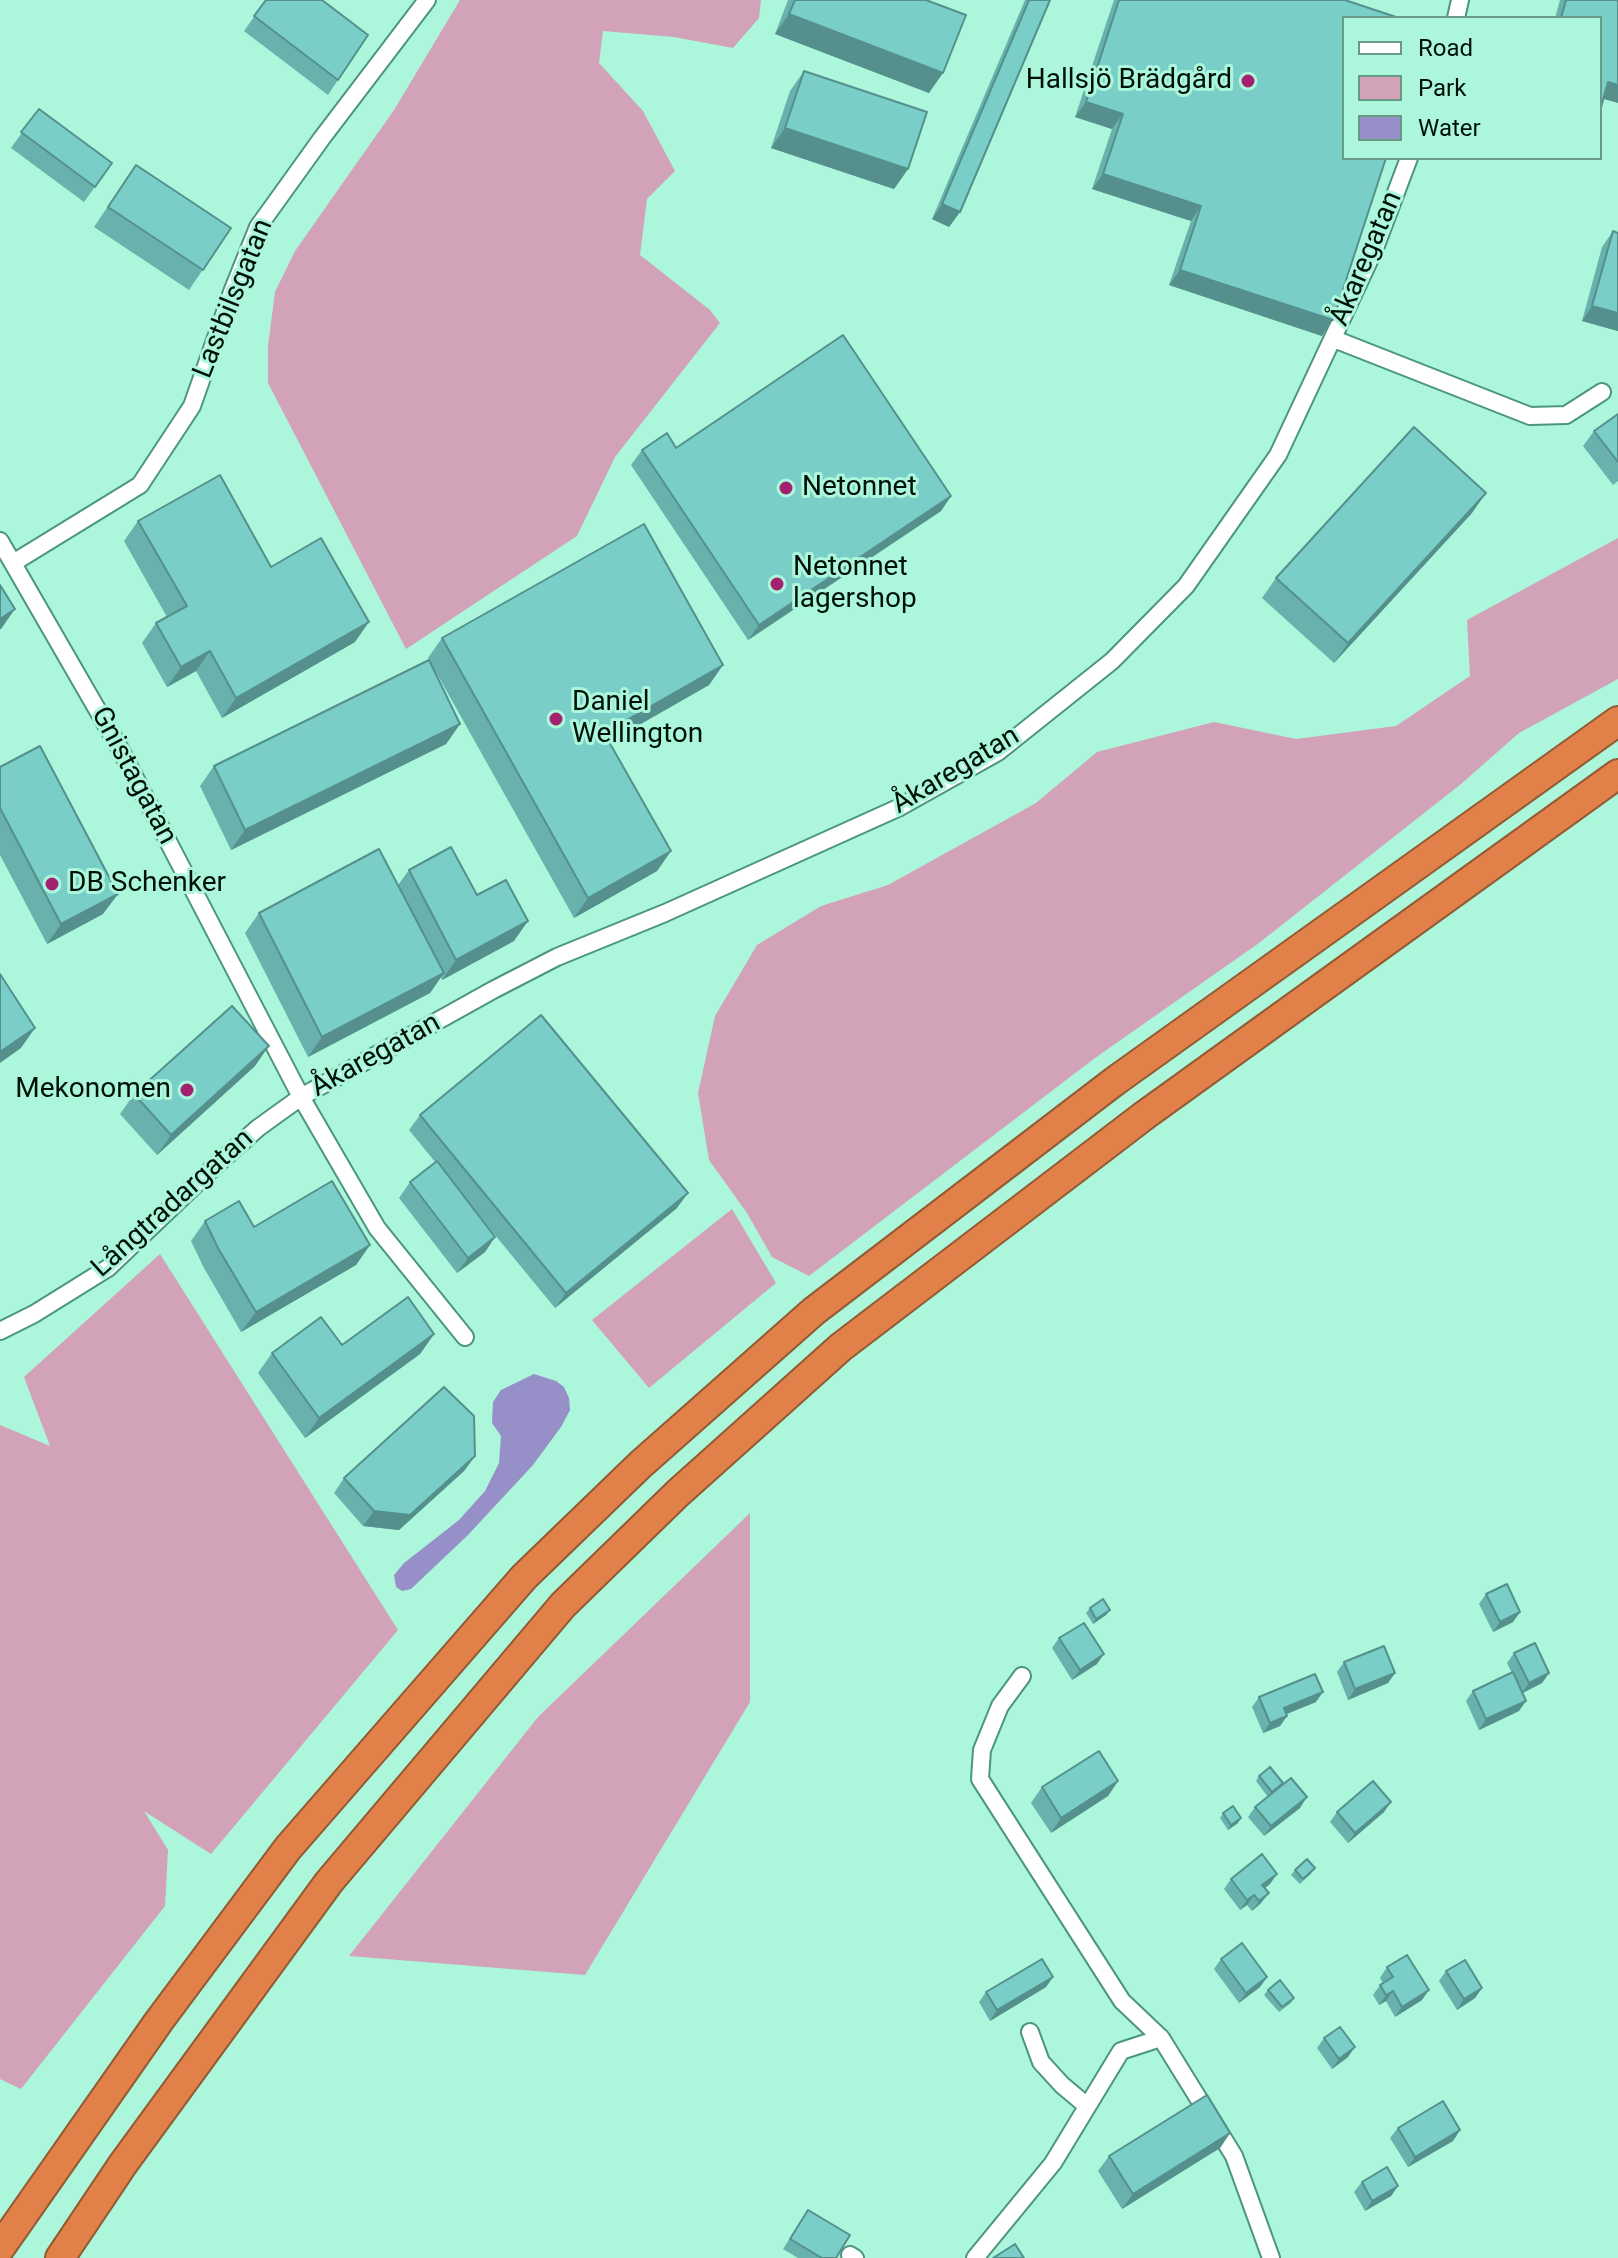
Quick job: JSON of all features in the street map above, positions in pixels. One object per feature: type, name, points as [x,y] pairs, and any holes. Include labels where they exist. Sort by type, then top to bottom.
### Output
[{"type":"highway","points":[[0,2248],[159,2021],[288,1848],[524,1577],[641,1464],[814,1311],[1115,1081],[1618,721]]},
{"type":"highway","points":[[60,2258],[123,2164],[329,1882],[563,1605],[678,1493],[853,1337],[1145,1115],[1618,774]]},
{"type":"street","name":"Lastbilsgatan","points":[[13,563],[140,485],[192,406],[258,227],[427,0]]},
{"type":"street","name":"Åkaregatan","points":[[301,1097],[557,957],[665,913],[898,808],[998,752],[1112,661],[1186,586],[1278,455],[1375,248],[1408,160]]},
{"type":"street","points":[[1334,339],[1530,416],[1566,415],[1602,392]]},
{"type":"street","name":"Gnistagatan","points":[[0,541],[120,749],[301,1097],[377,1228],[465,1337]]},
{"type":"street","name":"Långtradargatan","points":[[0,1331],[34,1314],[108,1268],[215,1166],[258,1128],[301,1097]]},
{"type":"street","points":[[1022,1676],[1000,1706],[982,1750],[980,1779],[1122,2001],[1161,2038],[1234,2156],[1271,2258]]},
{"type":"street","points":[[1030,2032],[1041,2062],[1087,2106]]},
{"type":"street","points":[[975,2258],[1053,2163],[1121,2051],[1161,2038]]},
{"type":"green space","points":[[460,0],[761,0],[759,18],[733,48],[674,37],[603,31],[599,63],[643,111],[675,171],[647,199],[640,255],[710,310],[720,323],[615,457],[577,536],[406,649],[268,383],[268,346],[275,292],[295,251],[394,110]]},
{"type":"green space","points":[[1618,538],[1618,679],[1519,733],[1461,784],[1259,943],[1095,1058],[809,1276],[772,1257],[747,1213],[709,1160],[698,1093],[715,1016],[757,945],[821,906],[888,885],[1036,803],[1097,752],[1214,722],[1296,739],[1396,726],[1470,676],[1467,620]]},
{"type":"green space","points":[[732,1209],[776,1283],[649,1388],[592,1320]]},
{"type":"green space","points":[[160,1254],[398,1630],[211,1854],[144,1811],[168,1850],[165,1906],[21,2089],[0,2079],[0,1425],[50,1446],[24,1377]]},
{"type":"green space","points":[[750,1513],[750,1702],[585,1975],[349,1956],[538,1717]]},
{"type":"water","points":[[534,1374],[564,1387],[570,1410],[561,1427],[533,1465],[468,1535],[411,1589],[402,1591],[396,1587],[394,1575],[404,1563],[459,1520],[485,1491],[499,1463],[501,1436],[492,1423],[493,1402],[501,1390]]},
{"type":"building","points":[[266,0],[322,0],[368,35],[338,80],[254,16]]},
{"type":"building","points":[[795,0],[926,0],[966,15],[943,73],[789,14]]},
{"type":"building","points":[[1029,0],[1050,0],[960,212],[942,204]]},
{"type":"building","points":[[1119,0],[1345,0],[1393,16],[1342,16],[1342,160],[1385,160],[1333,320],[1180,270],[1201,206],[1103,174],[1123,114],[1086,102]]},
{"type":"building","points":[[1566,0],[1618,0],[1618,85],[1608,82],[1602,104],[1602,16],[1562,16]]},
{"type":"building","points":[[804,71],[927,112],[908,169],[785,128]]},
{"type":"building","points":[[39,109],[112,163],[95,187],[21,132]]},
{"type":"building","points":[[136,165],[231,228],[203,270],[108,207]]},
{"type":"building","points":[[1613,231],[1618,233],[1618,313],[1592,306]]},
{"type":"building","name":"Netonnet","points":[[843,335],[951,496],[759,625],[642,450],[667,433],[676,448]]},
{"type":"building","points":[[1618,414],[1618,462],[1594,431]]},
{"type":"building","points":[[1414,427],[1486,493],[1348,643],[1276,578]]},
{"type":"building","points":[[220,475],[271,567],[321,538],[369,622],[236,698],[210,651],[181,667],[156,623],[187,606],[138,521]]},
{"type":"building","name":"Daniel Wellington","points":[[644,524],[723,665],[604,733],[671,851],[588,898],[442,638]]},
{"type":"building","points":[[0,585],[15,609],[0,619]]},
{"type":"building","points":[[429,660],[460,724],[245,830],[214,766]]},
{"type":"building","name":"DB Schenker","points":[[40,746],[118,894],[61,924],[0,808],[0,767]]},
{"type":"building","points":[[451,847],[477,895],[506,880],[528,921],[456,960],[409,870]]},
{"type":"building","points":[[379,849],[444,973],[322,1037],[259,913]]},
{"type":"building","points":[[0,974],[35,1028],[0,1052]]},
{"type":"building","name":"Mekonomen","points":[[232,1006],[269,1046],[171,1135],[134,1094]]},
{"type":"building","points":[[541,1015],[688,1193],[566,1293],[420,1115]]},
{"type":"building","points":[[437,1161],[495,1237],[468,1258],[410,1182]]},
{"type":"building","points":[[332,1181],[370,1245],[256,1312],[205,1221],[239,1201],[254,1227]]},
{"type":"building","points":[[408,1297],[434,1334],[319,1418],[272,1353],[321,1317],[342,1345]]},
{"type":"building","points":[[444,1387],[474,1416],[475,1456],[410,1515],[374,1511],[344,1478]]},
{"type":"building","points":[[1507,1584],[1520,1612],[1500,1622],[1486,1594]]},
{"type":"building","points":[[1103,1599],[1110,1610],[1096,1619],[1090,1608]]},
{"type":"building","points":[[1084,1623],[1104,1654],[1080,1670],[1059,1638]]},
{"type":"building","points":[[1535,1643],[1549,1673],[1529,1683],[1514,1653]]},
{"type":"building","points":[[1384,1646],[1395,1673],[1355,1689],[1344,1662]]},
{"type":"building","points":[[1513,1672],[1526,1701],[1486,1719],[1473,1691]]},
{"type":"building","points":[[1315,1674],[1323,1692],[1284,1708],[1287,1716],[1270,1723],[1259,1697]]},
{"type":"building","points":[[1099,1751],[1118,1781],[1061,1818],[1042,1787]]},
{"type":"building","points":[[1270,1767],[1283,1783],[1272,1792],[1259,1776]]},
{"type":"building","points":[[1291,1778],[1307,1797],[1271,1826],[1255,1807]]},
{"type":"building","points":[[1373,1781],[1391,1802],[1355,1833],[1337,1812]]},
{"type":"building","points":[[1233,1806],[1241,1818],[1231,1825],[1223,1813]]},
{"type":"building","points":[[1262,1854],[1277,1874],[1262,1885],[1269,1893],[1259,1901],[1254,1895],[1247,1900],[1231,1879]]},
{"type":"building","points":[[1307,1859],[1315,1868],[1303,1879],[1295,1870]]},
{"type":"building","points":[[1242,1943],[1267,1977],[1246,1993],[1221,1959]]},
{"type":"building","points":[[1407,1955],[1429,1990],[1402,2007],[1393,1991],[1386,1995],[1380,1985],[1393,1977],[1387,1967]]},
{"type":"building","points":[[1042,1959],[1053,1977],[997,2010],[986,1992]]},
{"type":"building","points":[[1465,1960],[1482,1988],[1464,1999],[1446,1971]]},
{"type":"building","points":[[1280,1980],[1294,1998],[1282,2007],[1268,1990]]},
{"type":"building","points":[[1340,2027],[1355,2047],[1339,2059],[1324,2038]]},
{"type":"building","points":[[1207,2095],[1230,2133],[1133,2194],[1109,2156]]},
{"type":"building","points":[[1443,2101],[1460,2130],[1415,2157],[1398,2128]]},
{"type":"building","points":[[1387,2167],[1398,2186],[1372,2201],[1362,2182]]},
{"type":"building","points":[[808,2210],[850,2235],[836,2258],[822,2258],[790,2239]]},
{"type":"building","points":[[1015,2244],[1024,2258],[993,2258]]},
{"type":"place","name":"Hallsjö Brädgård","points":[[1248,81]]},
{"type":"place","name":"Netonnet","points":[[786,488]]},
{"type":"place","name":"Netonnet lagershop","points":[[777,584]]},
{"type":"place","name":"Daniel Wellington","points":[[556,719]]},
{"type":"place","name":"DB Schenker","points":[[52,884]]},
{"type":"place","name":"Mekonomen","points":[[187,1090]]}]
